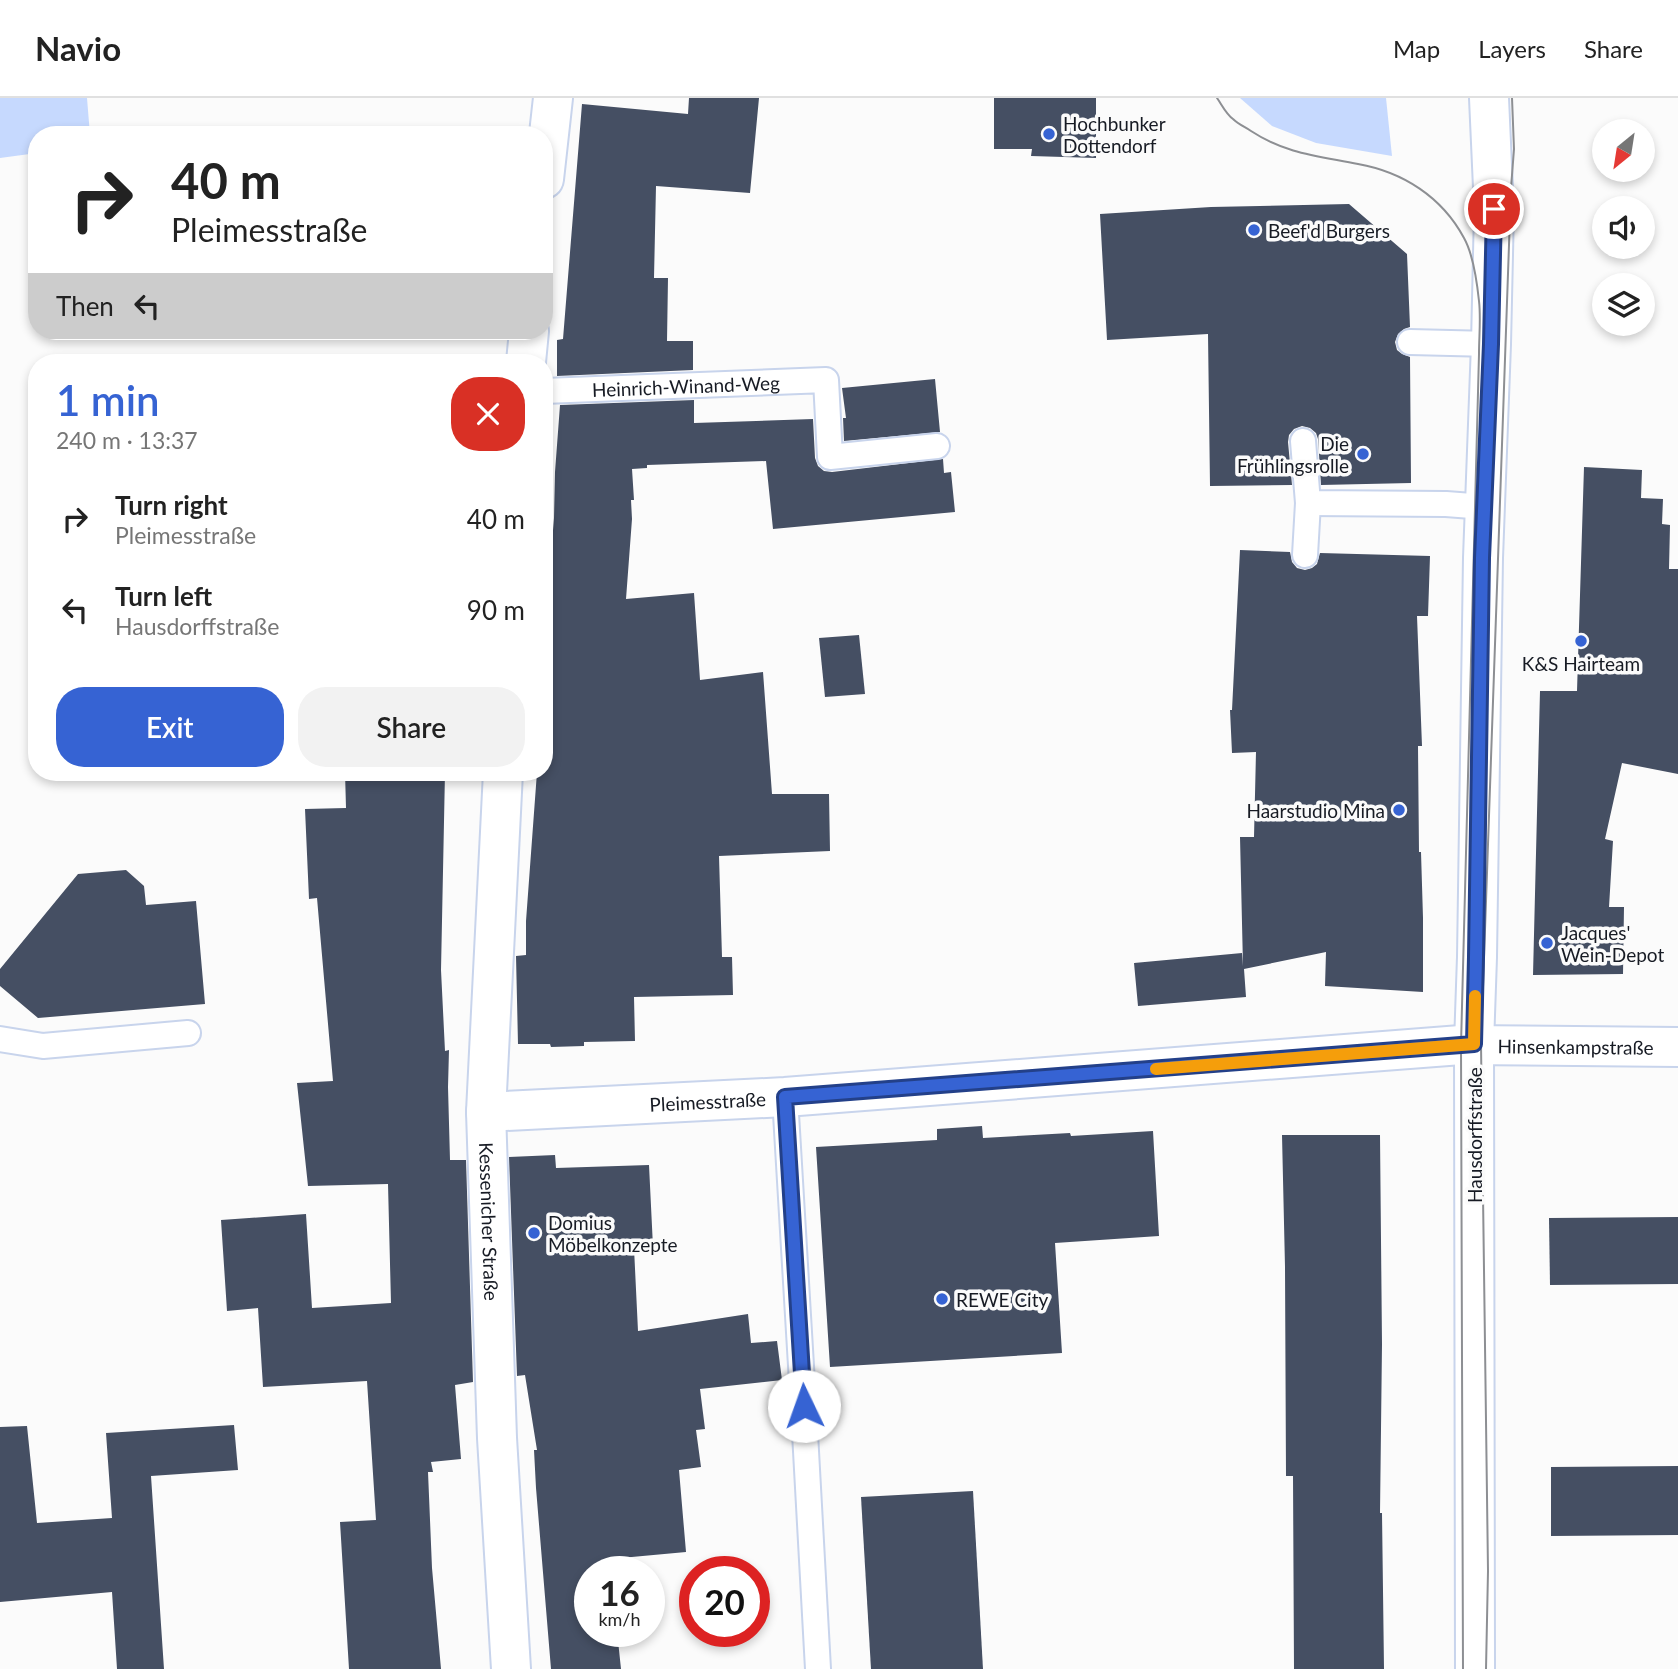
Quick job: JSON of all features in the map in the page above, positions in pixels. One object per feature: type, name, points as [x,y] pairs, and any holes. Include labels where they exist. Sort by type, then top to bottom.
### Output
[{"type":"street","points":[[549,126],[552,98]]},
{"type":"street","name":"Hausdorffstraße","points":[[1475,1669],[1474,1044],[1482,558],[1494,209],[1489,98]]},
{"type":"street","name":"Kessenicher Straße","points":[[503,781],[486,1112],[497,1438],[512,1669]]},
{"type":"street","name":"Hinsenkampstraße","points":[[1474,1044],[1678,1046]]},
{"type":"street","name":"Pleimesstraße","points":[[486,1112],[785,1097],[1474,1044]]},
{"type":"lane","points":[[1410,342],[1491,344]]},
{"type":"lane","name":"Heinrich-Winand-Weg","points":[[553,391],[826,380],[830,457],[937,446]]},
{"type":"lane","points":[[1303,441],[1308,503],[1305,555]]},
{"type":"lane","points":[[1308,503],[1446,504],[1485,507]]},
{"type":"lane","points":[[0,1039],[43,1046],[188,1033]]},
{"type":"lane","points":[[785,1097],[818,1669]]},
{"type":"shaded area","points":[[0,98],[87,98],[89,126],[28,126],[28,154],[0,158]]},
{"type":"shaded area","points":[[1240,98],[1386,98],[1392,156],[1316,143],[1272,126]]},
{"type":"building","points":[[689,98],[759,98],[750,193],[656,186],[654,278],[668,278],[667,341],[693,341],[693,370],[557,376],[557,340],[563,339],[582,104],[688,114]]},
{"type":"building","name":"Hochbunker Dottendorf","points":[[994,98],[1096,98],[1096,158],[1031,156],[1032,149],[994,149]]},
{"type":"building","points":[[1349,204],[1407,254],[1410,327],[1398,334],[1395,342],[1397,350],[1410,357],[1411,483],[1321,485],[1318,439],[1310,428],[1302,426],[1289,435],[1292,485],[1210,486],[1208,334],[1107,340],[1100,214],[1211,207]]},
{"type":"building","points":[[935,379],[940,432],[844,441],[843,418],[846,418],[842,388]]},
{"type":"building","points":[[694,400],[694,423],[813,419],[815,458],[824,471],[943,459],[944,473],[951,472],[955,512],[773,529],[766,461],[647,465],[647,468],[632,469],[634,500],[631,500],[626,599],[694,593],[700,680],[763,672],[772,794],[829,794],[830,851],[719,856],[722,957],[732,957],[733,995],[634,997],[635,1041],[584,1042],[584,1046],[551,1047],[550,1044],[518,1044],[516,956],[526,955],[536,781],[553,781],[553,530],[560,405]]},
{"type":"building","points":[[1584,467],[1642,470],[1641,498],[1663,499],[1662,524],[1670,525],[1669,569],[1678,569],[1678,774],[1622,763],[1605,839],[1613,841],[1609,907],[1624,907],[1623,974],[1533,975],[1540,691],[1577,691]]},
{"type":"building","points":[[1240,550],[1290,552],[1292,562],[1297,568],[1305,570],[1317,564],[1320,553],[1430,556],[1428,616],[1417,616],[1422,746],[1418,746],[1423,992],[1325,986],[1326,952],[1244,969],[1246,997],[1138,1006],[1134,963],[1242,953],[1243,966],[1240,837],[1254,837],[1256,752],[1232,753],[1230,710]]},
{"type":"building","points":[[859,635],[865,694],[825,697],[819,638]]},
{"type":"building","points":[[345,781],[445,781],[441,970],[445,1051],[449,1050],[450,1160],[466,1160],[473,1382],[455,1385],[461,1459],[431,1462],[433,1472],[428,1472],[432,1568],[441,1669],[349,1669],[340,1522],[376,1520],[367,1381],[263,1387],[258,1308],[227,1311],[221,1220],[306,1214],[312,1308],[391,1303],[388,1184],[308,1186],[297,1083],[333,1081],[317,898],[309,899],[305,809],[346,808]]},
{"type":"building","points":[[126,870],[144,886],[146,905],[196,901],[205,1004],[38,1018],[0,986],[0,969],[78,874]]},
{"type":"building","name":"REWE City","points":[[982,1126],[983,1138],[1153,1131],[1159,1236],[1055,1243],[1062,1353],[830,1367],[816,1147],[937,1140],[937,1129]]},
{"type":"building","points":[[1282,1135],[1380,1135],[1380,1513],[1384,1669],[1294,1669],[1293,1476],[1286,1476]]},
{"type":"building","points":[[555,1155],[556,1168],[649,1165],[653,1247],[634,1248],[638,1331],[748,1314],[751,1343],[777,1341],[782,1380],[700,1389],[705,1429],[696,1430],[701,1467],[679,1470],[686,1552],[643,1556],[574,1556],[574,1647],[619,1647],[621,1669],[551,1669],[536,1488],[534,1450],[537,1450],[525,1375],[517,1376],[509,1157]]},
{"type":"building","points":[[1678,1217],[1678,1284],[1550,1285],[1549,1218]]},
{"type":"building","points":[[234,1425],[238,1470],[151,1476],[164,1669],[117,1669],[112,1592],[0,1602],[0,1427],[27,1426],[37,1523],[112,1518],[106,1433]]},
{"type":"building","points":[[1678,1466],[1678,1535],[1551,1536],[1551,1467]]},
{"type":"building","points":[[973,1491],[983,1669],[871,1669],[861,1497]]},
{"type":"tram line","points":[[1217,98],[1235,121],[1277,145],[1375,168],[1406,180],[1420,189],[1444,210],[1464,238],[1477,285],[1480,328],[1461,1045],[1463,1669]]},
{"type":"tram line","points":[[1486,1669],[1488,1571],[1481,1044],[1514,149],[1512,98]]},
{"type":"slow traffic","points":[[1156,1069],[1474,1044],[1475,996]]},
{"type":"place","name":"Hochbunker Dottendorf","points":[[1049,134]]},
{"type":"place","name":"Beef'd Burgers","points":[[1254,230]]},
{"type":"place","name":"Die Frühlingsrolle","points":[[1363,454]]},
{"type":"place","name":"K&S Hairteam","points":[[1581,641]]},
{"type":"place","name":"Haarstudio Mina","points":[[1399,810]]},
{"type":"place","name":"Jacques' Wein-Depot","points":[[1547,943]]},
{"type":"place","name":"Domius Möbelkonzepte","points":[[534,1233]]},
{"type":"place","name":"REWE City","points":[[942,1299]]},
{"type":"route","points":[[804,1406],[785,1097],[1474,1044],[1482,558],[1494,209]]}]
